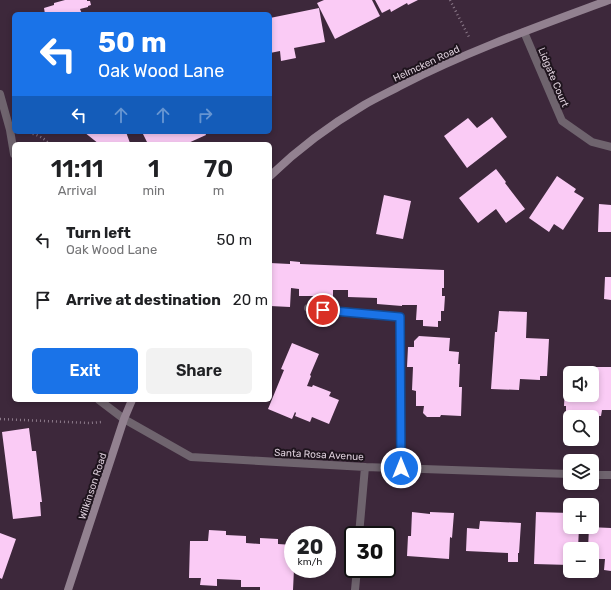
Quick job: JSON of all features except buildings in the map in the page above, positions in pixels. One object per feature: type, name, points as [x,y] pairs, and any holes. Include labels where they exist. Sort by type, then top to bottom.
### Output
[{"type":"main road","name":"Helmcken Road","points":[[272,174],[319,134],[365,104],[423,74],[476,51],[609,0]]},
{"type":"main road","points":[[124,419],[131,402]]},
{"type":"main road","name":"Wilkinson Road","points":[[68,590],[124,419]]},
{"type":"street","name":"Lidgate Court","points":[[524,32],[562,121],[592,142],[611,147]]},
{"type":"street","points":[[0,94],[12,142]]},
{"type":"street","points":[[308,308],[400,317],[401,468]]},
{"type":"street","points":[[101,402],[124,419]]},
{"type":"street","name":"Santa Rosa Avenue","points":[[124,419],[191,457],[365,467],[563,474]]},
{"type":"street","points":[[360,526],[365,467]]},
{"type":"street","points":[[599,475],[611,475]]},
{"type":"street","points":[[355,590],[356,578]]},
{"type":"path","points":[[450,0],[476,51]]},
{"type":"path","points":[[34,134],[47,142]]},
{"type":"path","points":[[0,419],[90,423],[124,419]]},
{"type":"route","points":[[323,310],[400,317],[401,468]]}]
